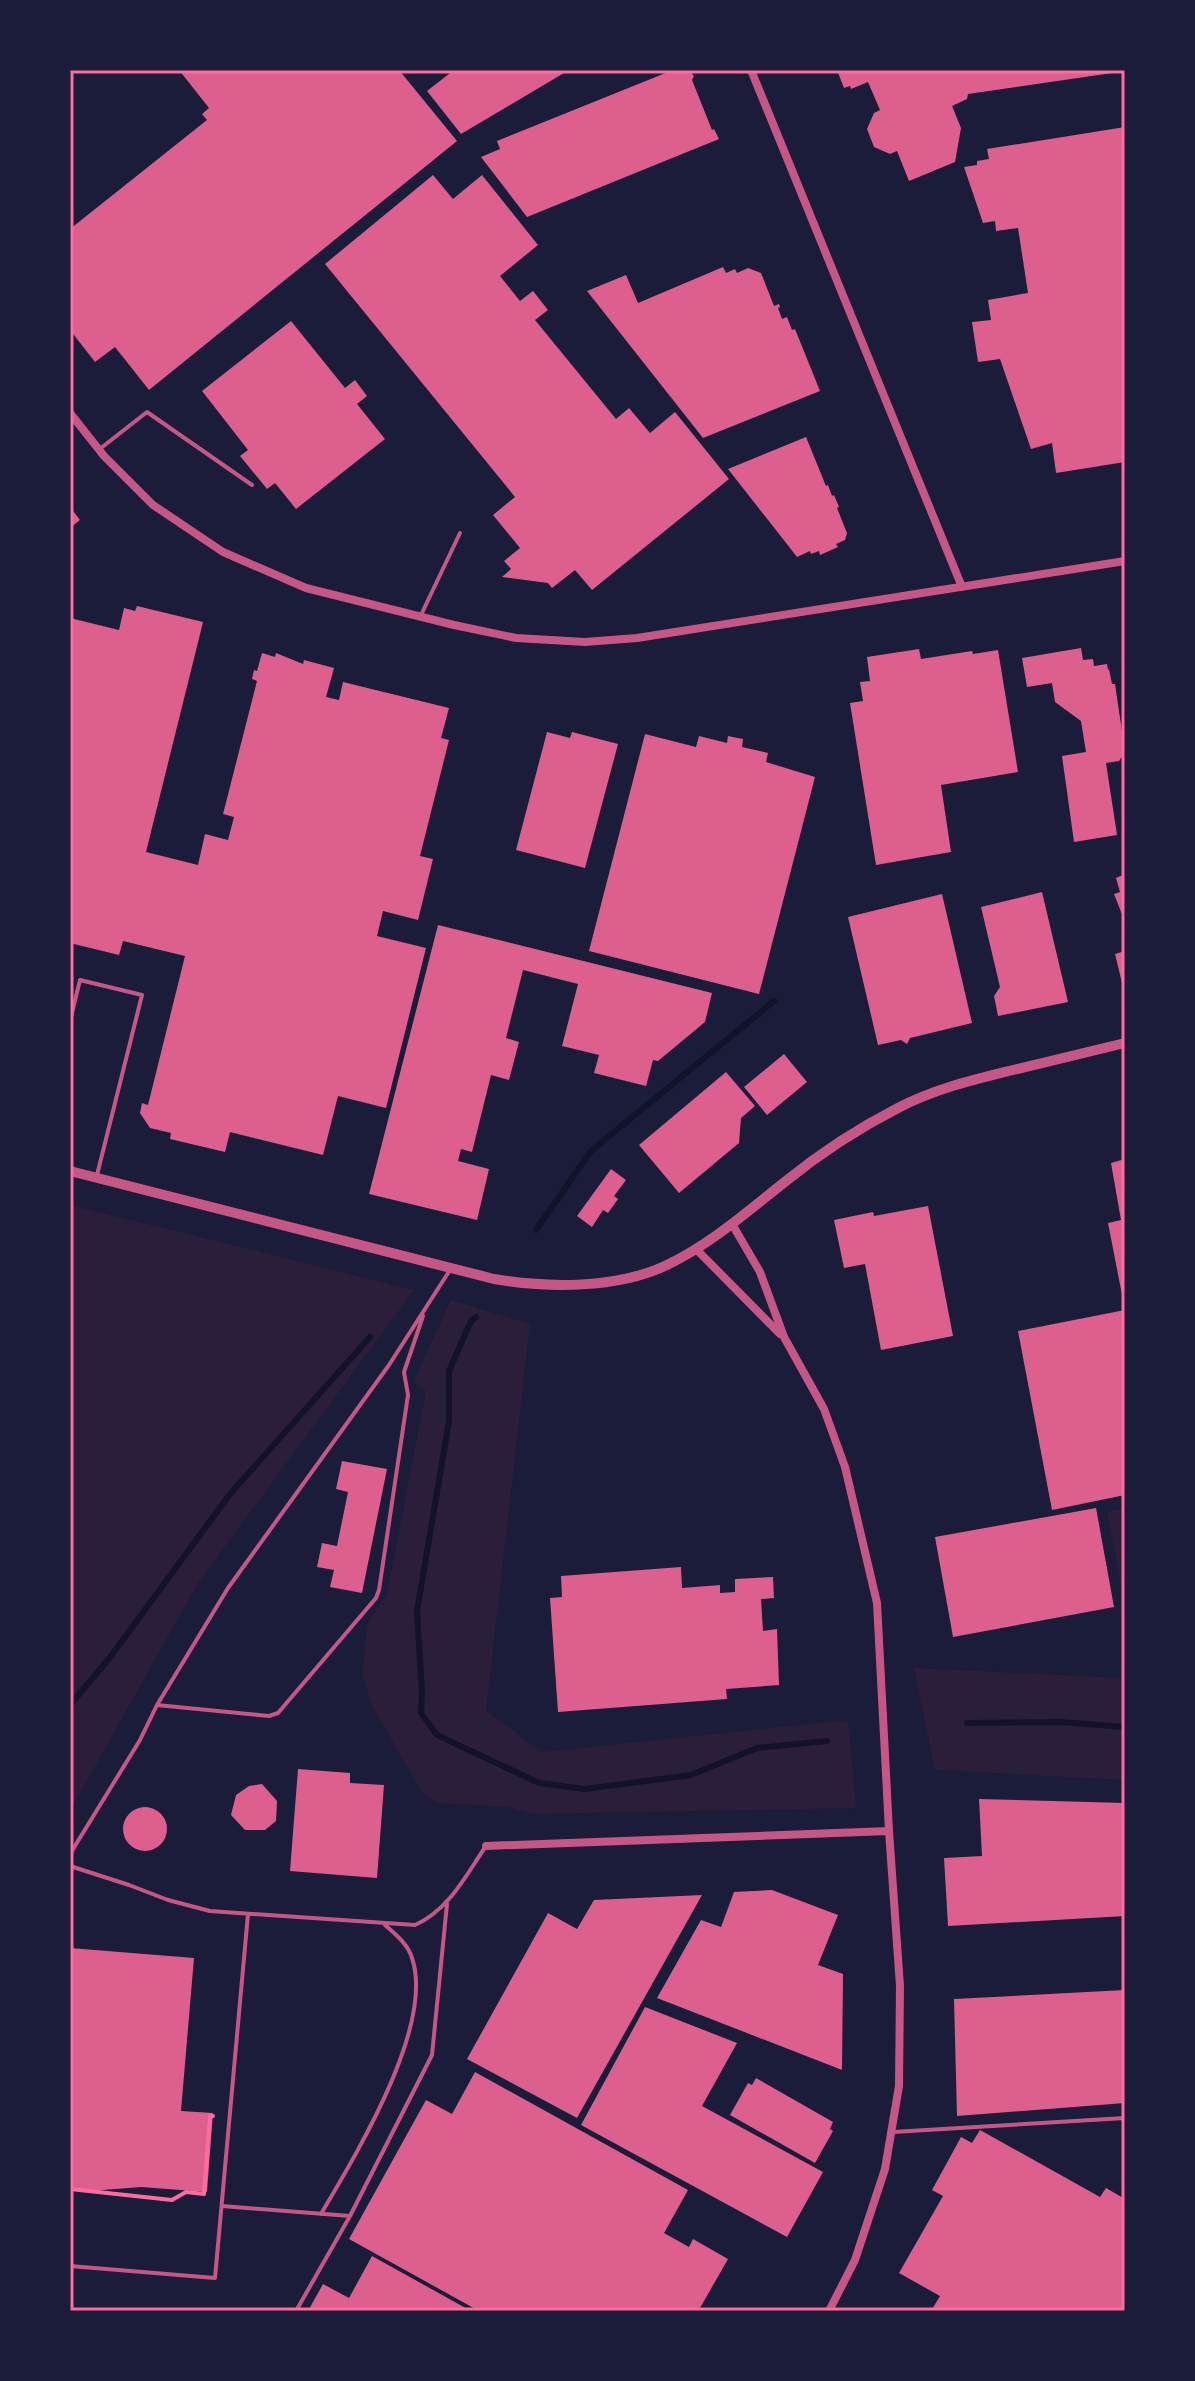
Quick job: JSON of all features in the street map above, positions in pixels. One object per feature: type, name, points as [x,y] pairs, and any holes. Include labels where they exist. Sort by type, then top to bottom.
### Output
[{"type":"street","points":[[751,70],[962,587]]},
{"type":"street","points":[[70,413],[99,449],[153,505],[223,552],[306,588],[516,638],[585,642],[637,638],[1125,561]]},
{"type":"street","points":[[70,1171],[451,1269],[524,1284],[583,1284],[665,1266],[696,1249],[849,1134],[902,1106],[967,1081],[1125,1043]]},
{"type":"street","points":[[732,1224],[760,1272],[784,1337],[824,1409],[845,1467],[877,1603],[900,1986],[899,2086],[885,2169],[855,2260],[829,2311]]},
{"type":"street","points":[[696,1249],[784,1337]]},
{"type":"street","points":[[486,1846],[889,1831]]},
{"type":"lane","points":[[99,449],[147,412],[252,485]]},
{"type":"lane","points":[[420,617],[460,533]]},
{"type":"lane","points":[[70,1021],[80,980],[142,995],[96,1177]]},
{"type":"lane","points":[[70,1854],[228,1588],[389,1365],[451,1269]]},
{"type":"lane","points":[[157,1705],[269,1716],[278,1713],[376,1598],[408,1395],[404,1372],[425,1310]]},
{"type":"lane","points":[[70,1866],[196,1908],[415,1925],[431,1918],[447,1902],[486,1846]]},
{"type":"lane","points":[[296,2311],[350,2216],[432,2055],[447,1902]]},
{"type":"lane","points":[[70,2266],[215,2278],[248,1914]]},
{"type":"lane","points":[[321,2214],[373,2123],[398,2065],[411,2022],[415,1972],[412,1955],[383,1923]]},
{"type":"lane","points":[[891,2132],[1125,2118]]},
{"type":"lane","points":[[222,2206],[350,2216]]},
{"type":"path","points":[[70,2189],[172,2200],[186,2192],[204,2194],[210,2116],[213,2116]]},
{"type":"shaded area","points":[[70,1205],[414,1290],[198,1583],[70,1811]]},
{"type":"shaded area","points":[[451,1300],[530,1324],[486,1710],[541,1752],[848,1720],[856,1808],[534,1814],[509,1807],[438,1803],[422,1792],[372,1706],[362,1672],[368,1622],[387,1594],[426,1391],[413,1382]]},
{"type":"shaded area","points":[[1125,1508],[1125,1604],[1107,1512]]},
{"type":"shaded area","points":[[914,1668],[1125,1678],[1125,1780],[935,1770]]},
{"type":"building","points":[[179,70],[399,70],[457,141],[149,390],[115,347],[95,362],[70,330],[70,229],[207,120],[202,114],[209,108]]},
{"type":"building","points":[[454,70],[569,70],[461,134],[427,91]]},
{"type":"building","points":[[673,70],[689,70],[694,76],[692,80],[712,130],[719,139],[527,217],[481,157],[500,149],[497,141]]},
{"type":"building","points":[[837,70],[1119,72],[968,94],[967,99],[952,106],[961,128],[955,162],[909,181],[897,151],[890,154],[874,147],[867,129],[874,113],[880,110],[868,82],[851,89],[850,86],[844,88]]},
{"type":"building","points":[[1125,127],[1125,462],[1056,473],[1052,443],[1031,449],[1000,359],[978,362],[972,322],[991,320],[988,300],[1028,293],[1018,228],[996,231],[995,221],[983,223],[964,167],[989,159],[987,149]]},
{"type":"building","points":[[433,175],[453,199],[482,175],[538,245],[500,276],[520,301],[533,291],[548,310],[535,320],[616,419],[629,408],[650,433],[675,412],[729,479],[592,590],[575,570],[552,588],[548,583],[502,577],[511,569],[504,561],[520,548],[493,515],[515,497],[325,264]]},
{"type":"building","points":[[723,267],[726,273],[735,269],[737,273],[748,268],[761,273],[774,306],[779,304],[782,319],[787,317],[792,330],[795,329],[820,391],[703,438],[587,291],[626,275],[638,303]]},
{"type":"building","points":[[291,321],[345,388],[355,380],[367,396],[357,404],[385,439],[296,509],[275,483],[267,489],[240,456],[248,450],[202,391]]},
{"type":"building","points":[[806,437],[826,486],[834,495],[847,533],[845,540],[836,544],[838,547],[820,555],[819,551],[811,554],[810,551],[797,557],[728,469]]},
{"type":"building","points":[[70,507],[80,520],[70,528]]},
{"type":"building","points":[[137,606],[203,622],[146,852],[198,865],[205,834],[228,840],[234,817],[223,814],[257,681],[252,679],[254,670],[257,671],[262,653],[275,657],[276,653],[303,664],[304,660],[334,668],[326,697],[339,700],[343,682],[449,708],[441,738],[449,740],[420,856],[433,859],[418,920],[383,911],[377,936],[426,948],[386,1108],[338,1096],[323,1155],[230,1132],[225,1152],[170,1139],[171,1133],[150,1128],[140,1113],[142,1103],[148,1105],[185,956],[123,941],[119,955],[70,943],[70,618],[119,630],[124,608],[135,611]]},
{"type":"building","points":[[1081,648],[1083,660],[1093,659],[1094,666],[1107,664],[1112,684],[1115,684],[1125,752],[1119,761],[1106,763],[1117,835],[1074,842],[1062,756],[1086,752],[1081,721],[1055,702],[1052,683],[1027,687],[1022,658]]},
{"type":"building","points":[[919,649],[921,659],[998,650],[1018,772],[941,785],[951,852],[876,865],[850,703],[863,701],[860,682],[870,681],[867,657]]},
{"type":"building","points":[[547,732],[570,738],[572,732],[618,744],[585,868],[516,850]]},
{"type":"building","points":[[645,734],[696,747],[699,736],[727,743],[728,736],[743,739],[742,747],[768,753],[766,762],[815,777],[759,994],[589,951]]},
{"type":"building","points":[[1125,874],[1125,922],[1114,894],[1120,892],[1116,878]]},
{"type":"building","points":[[1042,892],[1068,1002],[998,1016],[994,996],[1000,987],[981,907]]},
{"type":"building","points":[[942,894],[972,1023],[910,1038],[907,1044],[901,1040],[878,1045],[848,917]]},
{"type":"building","points":[[438,925],[712,993],[705,1022],[658,1061],[653,1060],[646,1086],[594,1073],[599,1055],[562,1046],[578,984],[523,970],[506,1038],[519,1042],[509,1080],[491,1075],[472,1152],[461,1149],[458,1161],[489,1169],[477,1220],[369,1194]]},
{"type":"building","points":[[1125,951],[1125,991],[1124,991],[1115,954]]},
{"type":"building","points":[[784,1054],[807,1082],[767,1115],[744,1087]]},
{"type":"building","points":[[726,1072],[755,1106],[741,1118],[739,1143],[679,1193],[639,1145]]},
{"type":"building","points":[[1125,1159],[1124,1305],[1108,1223],[1121,1220],[1111,1163]]},
{"type":"building","points":[[611,1169],[626,1180],[614,1196],[618,1199],[608,1213],[603,1210],[592,1227],[577,1216]]},
{"type":"building","points":[[928,1206],[953,1336],[881,1350],[865,1264],[844,1268],[834,1220]]},
{"type":"building","points":[[1125,1310],[1125,1495],[1052,1510],[1018,1331]]},
{"type":"building","points":[[342,1461],[387,1469],[362,1593],[330,1587],[334,1570],[317,1567],[322,1543],[337,1546],[348,1492],[336,1489]]},
{"type":"building","points":[[1096,1508],[1114,1607],[953,1637],[935,1537]]},
{"type":"building","points":[[681,1567],[682,1588],[720,1585],[720,1593],[735,1592],[735,1579],[773,1577],[774,1598],[761,1599],[763,1631],[777,1629],[779,1685],[726,1689],[727,1699],[558,1712],[550,1598],[562,1597],[561,1576]]},
{"type":"building","points":[[298,1769],[350,1773],[350,1783],[384,1785],[377,1878],[290,1871]]},
{"type":"building","points":[[262,1784],[277,1801],[276,1821],[265,1830],[245,1830],[231,1815],[236,1795],[249,1786]]},
{"type":"building","points":[[979,1799],[1125,1803],[1125,1916],[948,1926],[944,1858],[982,1856]]},
{"type":"building","points":[[145,1807],[161,1813],[167,1829],[161,1845],[145,1851],[129,1845],[123,1829],[129,1813]]},
{"type":"building","points":[[772,1890],[838,1915],[818,1965],[843,1974],[842,2070],[657,1998],[701,1920],[721,1927],[734,1892]]},
{"type":"building","points":[[702,1895],[577,2118],[467,2059],[548,1913],[577,1929],[594,1900]]},
{"type":"building","points":[[70,1948],[194,1958],[181,2111],[213,2113],[207,2192],[141,2187],[90,2191],[70,2189]]},
{"type":"building","points":[[1125,1990],[1125,2103],[957,2116],[954,1999]]},
{"type":"building","points":[[645,2007],[737,2043],[702,2106],[823,2172],[787,2237],[581,2125]]},
{"type":"building","points":[[475,2072],[688,2190],[664,2233],[689,2247],[693,2239],[728,2259],[700,2308],[704,2311],[479,2311],[349,2239],[426,2100],[452,2114]]},
{"type":"building","points":[[756,2078],[833,2122],[830,2129],[833,2131],[815,2163],[730,2115],[748,2083],[752,2085]]},
{"type":"building","points":[[980,2130],[1100,2197],[1106,2188],[1125,2199],[1125,2311],[931,2311],[940,2296],[899,2273],[943,2196],[932,2190],[961,2137],[972,2143]]},
{"type":"building","points":[[372,2256],[471,2311],[308,2311],[323,2284],[349,2298]]},
{"type":"waterway","points":[[536,1230],[591,1151],[774,1001]]},
{"type":"waterway","points":[[476,1317],[471,1321],[449,1371],[449,1421],[417,1611],[421,1713],[437,1735],[539,1783],[585,1789],[691,1775],[757,1748],[827,1741]]},
{"type":"waterway","points":[[70,1705],[111,1656],[230,1494],[370,1337]]},
{"type":"waterway","points":[[967,1723],[1061,1722],[1125,1727]]}]
